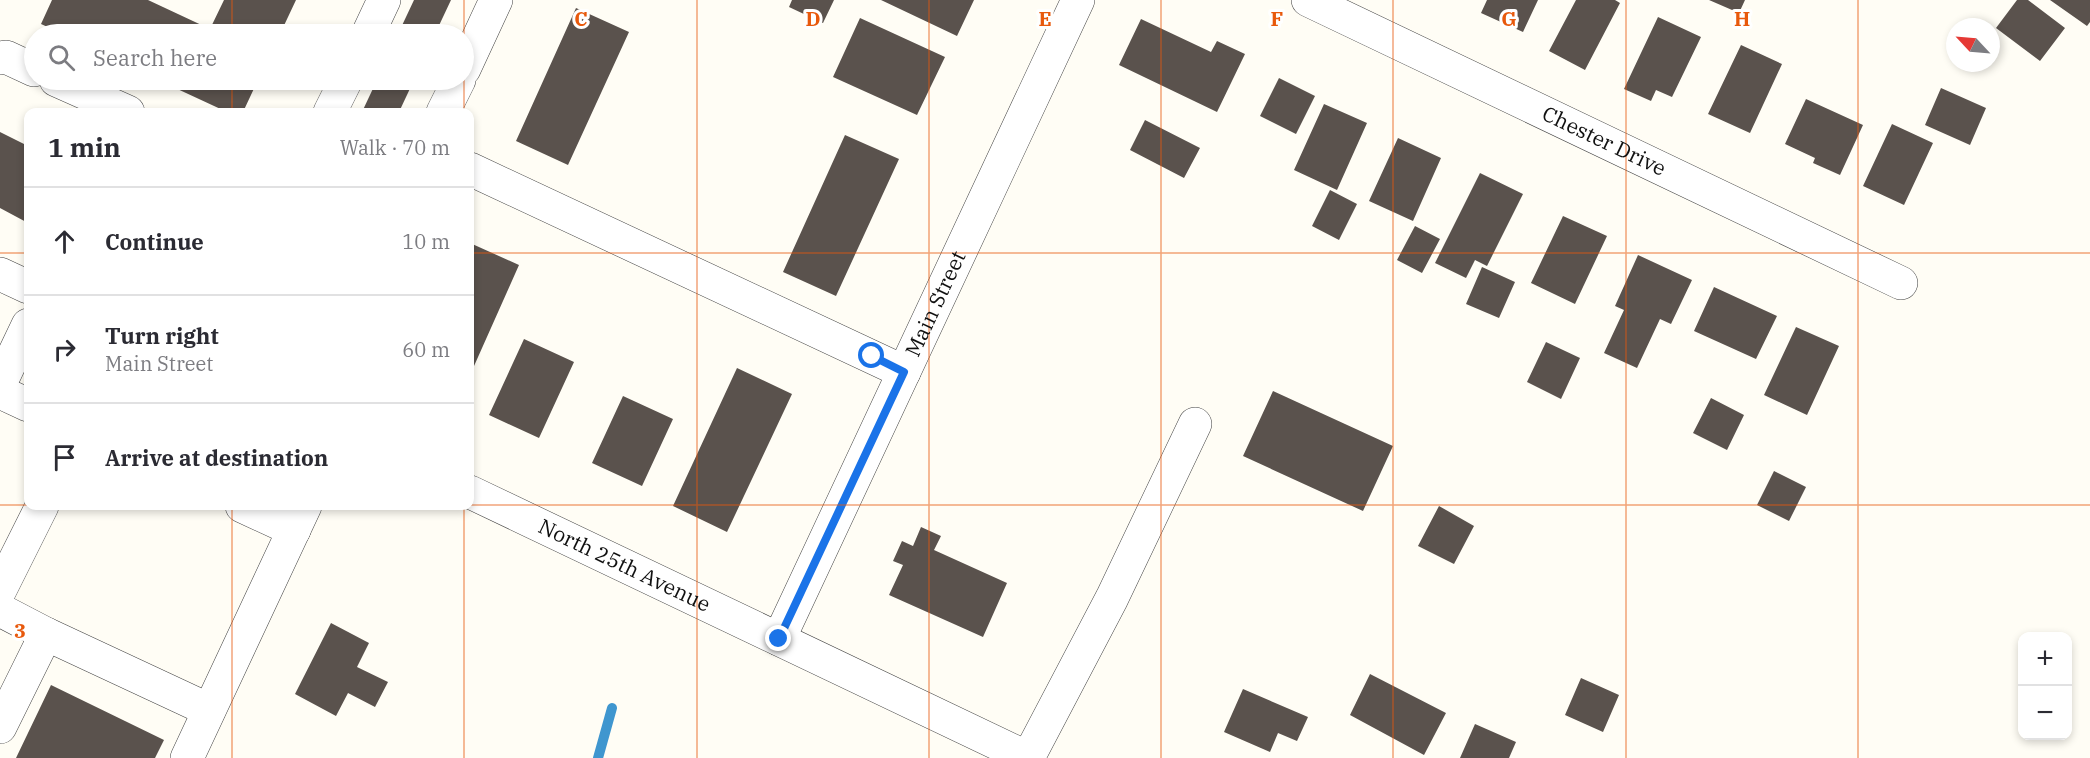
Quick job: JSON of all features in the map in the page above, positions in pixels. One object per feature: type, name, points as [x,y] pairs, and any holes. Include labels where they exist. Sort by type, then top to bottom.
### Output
[{"type":"street","points":[[373,24],[384,0]]},
{"type":"street","points":[[474,47],[496,0]]},
{"type":"street","name":"Main Street","points":[[779,639],[1078,0]]},
{"type":"street","name":"Chester Drive","points":[[1308,0],[1901,283]]},
{"type":"street","points":[[0,58],[6,57],[24,65]]},
{"type":"street","points":[[78,90],[119,108]]},
{"type":"street","points":[[332,108],[341,90]]},
{"type":"street","points":[[445,108],[454,90]]},
{"type":"street","points":[[474,171],[904,372]]},
{"type":"street","points":[[0,274],[24,285]]},
{"type":"street","points":[[0,384],[24,333]]},
{"type":"street","points":[[0,392],[24,403]]},
{"type":"street","points":[[1028,758],[1112,598],[1195,424]]},
{"type":"street","name":"North 25th Avenue","points":[[474,494],[1028,758]]},
{"type":"street","points":[[0,590],[40,510]]},
{"type":"street","points":[[187,758],[299,518],[261,510]]},
{"type":"street","points":[[0,610],[209,710]]},
{"type":"street","points":[[0,727],[46,634]]},
{"type":"building","points":[[52,0],[148,0],[199,24],[41,24]]},
{"type":"building","points":[[224,0],[296,0],[285,24],[212,24]]},
{"type":"building","points":[[414,0],[451,0],[440,24],[403,24]]},
{"type":"building","points":[[792,0],[834,0],[823,23],[789,7]]},
{"type":"building","points":[[881,0],[974,0],[957,36]]},
{"type":"building","points":[[1487,0],[1538,0],[1523,32],[1481,13]]},
{"type":"building","points":[[1576,0],[1615,0],[1620,3],[1585,70],[1549,51]]},
{"type":"building","points":[[1709,0],[1745,0],[1739,13]]},
{"type":"building","points":[[2017,0],[2028,0],[2065,28],[2040,61],[2000,31],[2000,23]]},
{"type":"building","points":[[2050,0],[2090,0],[2090,22],[2087,26]]},
{"type":"building","points":[[576,8],[629,32],[568,165],[516,141]]},
{"type":"building","points":[[1658,17],[1701,37],[1672,97],[1656,90],[1651,101],[1624,89]]},
{"type":"building","points":[[860,18],[945,57],[917,115],[833,77]]},
{"type":"building","points":[[1141,19],[1211,52],[1217,41],[1245,54],[1217,112],[1119,65]]},
{"type":"building","points":[[1741,45],[1782,64],[1750,133],[1708,114]]},
{"type":"building","points":[[1279,78],[1315,96],[1296,134],[1260,116]]},
{"type":"building","points":[[1941,88],[1986,108],[1970,145],[1925,125]]},
{"type":"building","points":[[180,90],[253,90],[245,108],[218,108]]},
{"type":"building","points":[[372,90],[409,90],[401,108],[364,108]]},
{"type":"building","points":[[1806,99],[1863,125],[1840,175],[1813,163],[1815,158],[1785,144]]},
{"type":"building","points":[[1324,104],[1367,123],[1337,190],[1294,170]]},
{"type":"building","points":[[1145,120],[1200,148],[1184,178],[1130,150]]},
{"type":"building","points":[[1892,124],[1933,143],[1904,205],[1863,186]]},
{"type":"building","points":[[0,132],[24,144],[24,221],[0,208]]},
{"type":"building","points":[[845,135],[899,159],[836,296],[783,272]]},
{"type":"building","points":[[1398,138],[1441,158],[1413,221],[1369,201]]},
{"type":"building","points":[[1480,173],[1523,194],[1487,266],[1475,260],[1466,278],[1435,263]]},
{"type":"building","points":[[1330,190],[1357,204],[1339,240],[1312,226]]},
{"type":"building","points":[[1563,216],[1607,236],[1575,304],[1531,283]]},
{"type":"building","points":[[1415,226],[1440,239],[1422,273],[1397,260]]},
{"type":"building","points":[[474,245],[519,265],[474,366]]},
{"type":"building","points":[[1638,255],[1692,280],[1671,324],[1660,319],[1637,368],[1604,353],[1624,310],[1615,306]]},
{"type":"building","points":[[1482,267],[1515,282],[1499,318],[1466,304]]},
{"type":"building","points":[[1714,287],[1777,316],[1756,359],[1694,331]]},
{"type":"building","points":[[1796,327],[1839,346],[1807,415],[1764,395]]},
{"type":"building","points":[[524,339],[574,362],[539,438],[489,415]]},
{"type":"building","points":[[1546,342],[1580,358],[1561,399],[1527,382]]},
{"type":"building","points":[[737,368],[792,394],[727,532],[673,506]]},
{"type":"building","points":[[1273,391],[1393,446],[1363,511],[1243,456]]},
{"type":"building","points":[[623,396],[673,419],[642,486],[592,463]]},
{"type":"building","points":[[1711,398],[1744,415],[1727,450],[1693,433]]},
{"type":"building","points":[[1774,471],[1806,487],[1789,521],[1757,505]]},
{"type":"building","points":[[1439,506],[1474,526],[1454,564],[1418,546]]},
{"type":"building","points":[[921,527],[941,536],[934,550],[1007,583],[983,637],[889,595],[903,565],[893,561],[902,541],[913,546]]},
{"type":"building","points":[[331,623],[369,643],[357,667],[388,682],[375,707],[348,693],[336,716],[295,694]]},
{"type":"building","points":[[1370,674],[1446,713],[1424,755],[1350,715]]},
{"type":"building","points":[[1581,678],[1619,695],[1603,732],[1565,715]]},
{"type":"building","points":[[51,685],[164,740],[155,758],[16,758]]},
{"type":"building","points":[[1243,689],[1308,717],[1297,741],[1278,733],[1270,752],[1224,732]]},
{"type":"building","points":[[1475,724],[1516,742],[1509,758],[1460,758]]},
{"type":"waterway","points":[[598,758],[612,708]]},
{"type":"route","points":[[779,639],[904,372],[872,356]]}]
